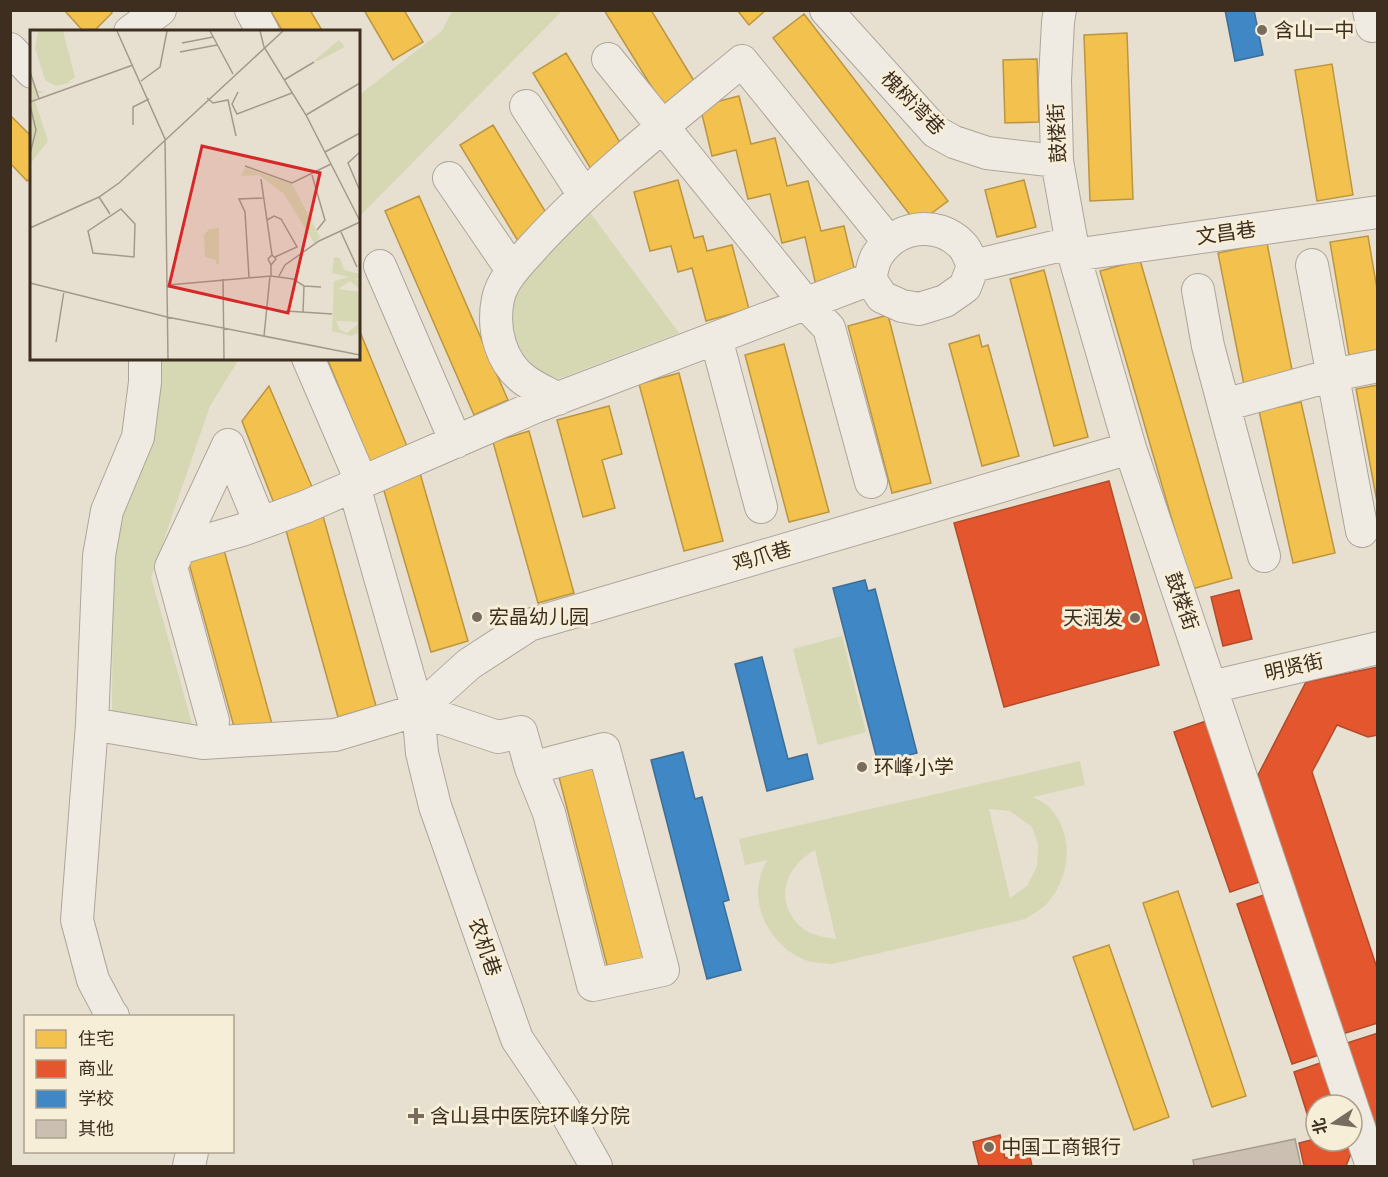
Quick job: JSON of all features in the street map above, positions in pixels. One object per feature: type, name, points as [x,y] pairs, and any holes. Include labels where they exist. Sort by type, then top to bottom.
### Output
[{"type":"street","points":[[251,10],[262,30]]},
{"type":"street","name":"槐树湾巷","points":[[826,10],[936,132],[954,142],[987,153],[1057,161]]},
{"type":"street","points":[[133,30],[159,11],[170,30]]},
{"type":"street","name":"鼓楼街","points":[[1059,16],[1055,80],[1057,161],[1072,249],[1130,448],[1372,1167]]},
{"type":"street","points":[[10,49],[30,70]]},
{"type":"street","points":[[608,59],[806,304],[829,328],[871,482]]},
{"type":"street","points":[[558,399],[524,380],[509,364],[499,343],[495,321],[498,297],[512,270],[584,195],[742,61],[888,241]]},
{"type":"street","points":[[526,106],[584,195]]},
{"type":"street","points":[[449,178],[512,270]]},
{"type":"street","name":"文昌巷","points":[[973,266],[1072,249],[1377,212]]},
{"type":"street","points":[[925,229],[948,233],[964,246],[973,266],[965,287],[945,301],[919,309],[902,306],[882,297],[870,279],[875,258],[888,241],[903,232],[925,229]]},
{"type":"street","points":[[1312,265],[1362,531]]},
{"type":"street","points":[[380,266],[456,442]]},
{"type":"street","points":[[180,548],[242,530],[305,507],[558,399],[870,279]]},
{"type":"street","points":[[1198,290],[1208,346],[1264,556]]},
{"type":"street","points":[[716,338],[761,507]]},
{"type":"street","points":[[112,1015],[93,980],[77,920],[92,724],[99,556],[107,511],[138,436],[145,382],[145,360]]},
{"type":"street","name":"农机巷","points":[[309,360],[358,484],[418,710],[422,753],[435,806],[517,1039],[564,1109],[596,1167]]},
{"type":"street","points":[[1224,405],[1332,375],[1377,366]]},
{"type":"street","points":[[213,721],[171,567],[228,445],[261,523]]},
{"type":"street","name":"鸡爪巷","points":[[418,710],[469,664],[529,625],[1130,448]]},
{"type":"street","name":"明贤街","points":[[1211,687],[1377,648]]},
{"type":"street","points":[[92,724],[203,743],[335,735],[418,710],[498,736],[521,732],[531,768],[549,813],[593,985],[663,970],[603,749],[531,768]]},
{"type":"green space","points":[[452,11],[562,11],[360,216],[360,94],[442,31]]},
{"type":"green space","points":[[589,211],[679,333],[553,381],[534,373],[508,338],[512,293]]},
{"type":"green space","points":[[152,360],[238,360],[210,406],[151,577],[196,738],[112,717],[113,531]]},
{"type":"green space","points":[[842,636],[866,732],[818,745],[793,649]]},
{"type":"green space","points":[[1080,761],[1085,785],[1033,797],[1047,806],[1058,818],[1066,844],[1067,857],[1060,884],[1043,908],[1025,919],[832,964],[805,960],[784,947],[775,937],[762,915],[759,903],[760,878],[767,860],[745,865],[739,839]],"holes":[[[989,809],[1010,811],[1032,827],[1038,844],[1037,866],[1027,886],[1010,898]],[[815,850],[836,939],[805,930],[792,917],[787,906],[786,885],[790,875],[796,866]]]},
{"type":"building: 住宅","points":[[64,10],[110,10],[112,13],[95,30],[82,30]]},
{"type":"building: 住宅","points":[[270,10],[310,10],[322,30],[282,30]]},
{"type":"building: 住宅","points":[[364,10],[404,10],[423,42],[393,60]]},
{"type":"building: 住宅","points":[[604,10],[651,10],[699,89],[666,110]]},
{"type":"building: 住宅","points":[[737,10],[766,10],[749,25]]},
{"type":"building: 住宅","points":[[804,14],[948,201],[917,224],[773,38]]},
{"type":"building: 住宅","points":[[1127,33],[1133,199],[1090,201],[1084,35]]},
{"type":"building: 住宅","points":[[566,53],[624,149],[591,169],[533,73]]},
{"type":"building: 住宅","points":[[1037,59],[1039,122],[1005,123],[1003,60]]},
{"type":"building: 住宅","points":[[1332,64],[1353,195],[1317,201],[1295,70]]},
{"type":"building: 住宅","points":[[739,96],[751,144],[775,138],[787,186],[808,181],[821,231],[844,226],[857,280],[817,290],[805,237],[782,243],[770,194],[748,199],[736,150],[712,156],[700,106]]},
{"type":"building: 住宅","points":[[10,115],[30,135],[30,179],[27,181],[10,163]]},
{"type":"building: 住宅","points":[[493,125],[551,221],[518,241],[460,145]]},
{"type":"building: 住宅","points":[[678,180],[694,238],[703,236],[707,251],[732,245],[749,309],[706,321],[692,268],[678,272],[671,246],[650,251],[634,192]]},
{"type":"building: 住宅","points":[[1024,180],[1036,227],[997,237],[985,190]]},
{"type":"building: 住宅","points":[[419,196],[508,400],[474,415],[385,211]]},
{"type":"building: 住宅","points":[[1368,236],[1378,295],[1378,363],[1351,367],[1330,242]]},
{"type":"building: 住宅","points":[[1267,243],[1294,380],[1245,390],[1218,253]]},
{"type":"building: 住宅","points":[[1140,260],[1232,578],[1192,589],[1100,271]]},
{"type":"building: 住宅","points":[[1044,270],[1088,437],[1054,446],[1010,279]]},
{"type":"building: 住宅","points":[[888,315],[931,483],[892,493],[848,326]]},
{"type":"building: 住宅","points":[[360,332],[407,446],[370,463],[328,360],[360,360]]},
{"type":"building: 住宅","points":[[979,335],[982,347],[988,345],[1019,456],[982,466],[949,344]]},
{"type":"building: 住宅","points":[[784,344],[829,512],[789,522],[745,355]]},
{"type":"building: 住宅","points":[[679,373],[723,541],[684,551],[639,384]]},
{"type":"building: 住宅","points":[[1378,385],[1378,507],[1356,389]]},
{"type":"building: 住宅","points":[[269,386],[313,489],[275,506],[242,421]]},
{"type":"building: 住宅","points":[[1301,402],[1335,553],[1293,563],[1259,411]]},
{"type":"building: 住宅","points":[[609,406],[622,454],[602,460],[615,508],[583,517],[557,420]]},
{"type":"building: 住宅","points":[[529,431],[574,593],[538,603],[493,442]]},
{"type":"building: 住宅","points":[[418,466],[468,641],[431,652],[380,477]]},
{"type":"building: 住宅","points":[[323,516],[376,706],[338,717],[285,527]]},
{"type":"building: 住宅","points":[[224,550],[272,724],[236,734],[188,560]]},
{"type":"building: 住宅","points":[[595,764],[645,960],[608,969],[558,773]]},
{"type":"building: 住宅","points":[[1178,891],[1246,1096],[1212,1107],[1143,903]]},
{"type":"building: 住宅","points":[[1109,945],[1169,1117],[1134,1130],[1073,957]]},
{"type":"building: 商业","points":[[1109,481],[1159,665],[1004,707],[954,523]]},
{"type":"building: 商业","points":[[1239,590],[1252,639],[1223,646],[1211,597]]},
{"type":"building: 商业","points":[[1378,667],[1378,735],[1368,737],[1337,725],[1312,772],[1378,971],[1378,1023],[1339,1035],[1258,775],[1306,682]]},
{"type":"building: 商业","points":[[1209,720],[1265,880],[1230,892],[1174,732]]},
{"type":"building: 商业","points":[[1270,893],[1325,1053],[1292,1064],[1237,904]]},
{"type":"building: 商业","points":[[1378,1033],[1378,1138],[1364,1099],[1364,1093],[1362,1093],[1344,1044]]},
{"type":"building: 商业","points":[[1329,1060],[1340,1093],[1304,1093],[1304,1104],[1294,1072]]},
{"type":"building: 商业","name":"中国工商银行","points":[[1000,1135],[1005,1158],[1029,1152],[1032,1166],[979,1166],[973,1142]]},
{"type":"building: 商业","points":[[1304,1142],[1304,1153],[1351,1153],[1346,1166],[1304,1166],[1299,1143]]},
{"type":"building: 学校","points":[[1225,10],[1254,10],[1263,55],[1235,61]]},
{"type":"building: 学校","points":[[865,580],[868,591],[875,589],[917,753],[878,763],[833,588]]},
{"type":"building: 学校","points":[[762,657],[788,759],[807,754],[813,779],[767,791],[735,664]]},
{"type":"building: 学校","points":[[683,752],[695,799],[702,797],[729,900],[723,902],[741,970],[707,979],[651,760]]},
{"type":"building: 其他","points":[[1295,1139],[1301,1166],[1194,1166],[1193,1160]]},
{"type":"place","name":"含山一中","points":[[1262,30]]},
{"type":"place","name":"宏晶幼儿园","points":[[477,617]]},
{"type":"place","name":"天润发","points":[[1135,618]]},
{"type":"place","name":"环峰小学","points":[[862,767]]},
{"type":"place","name":"含山县中医院环峰分院","points":[[416,1116]]},
{"type":"place","name":"中国工商银行","points":[[989,1147]]}]
